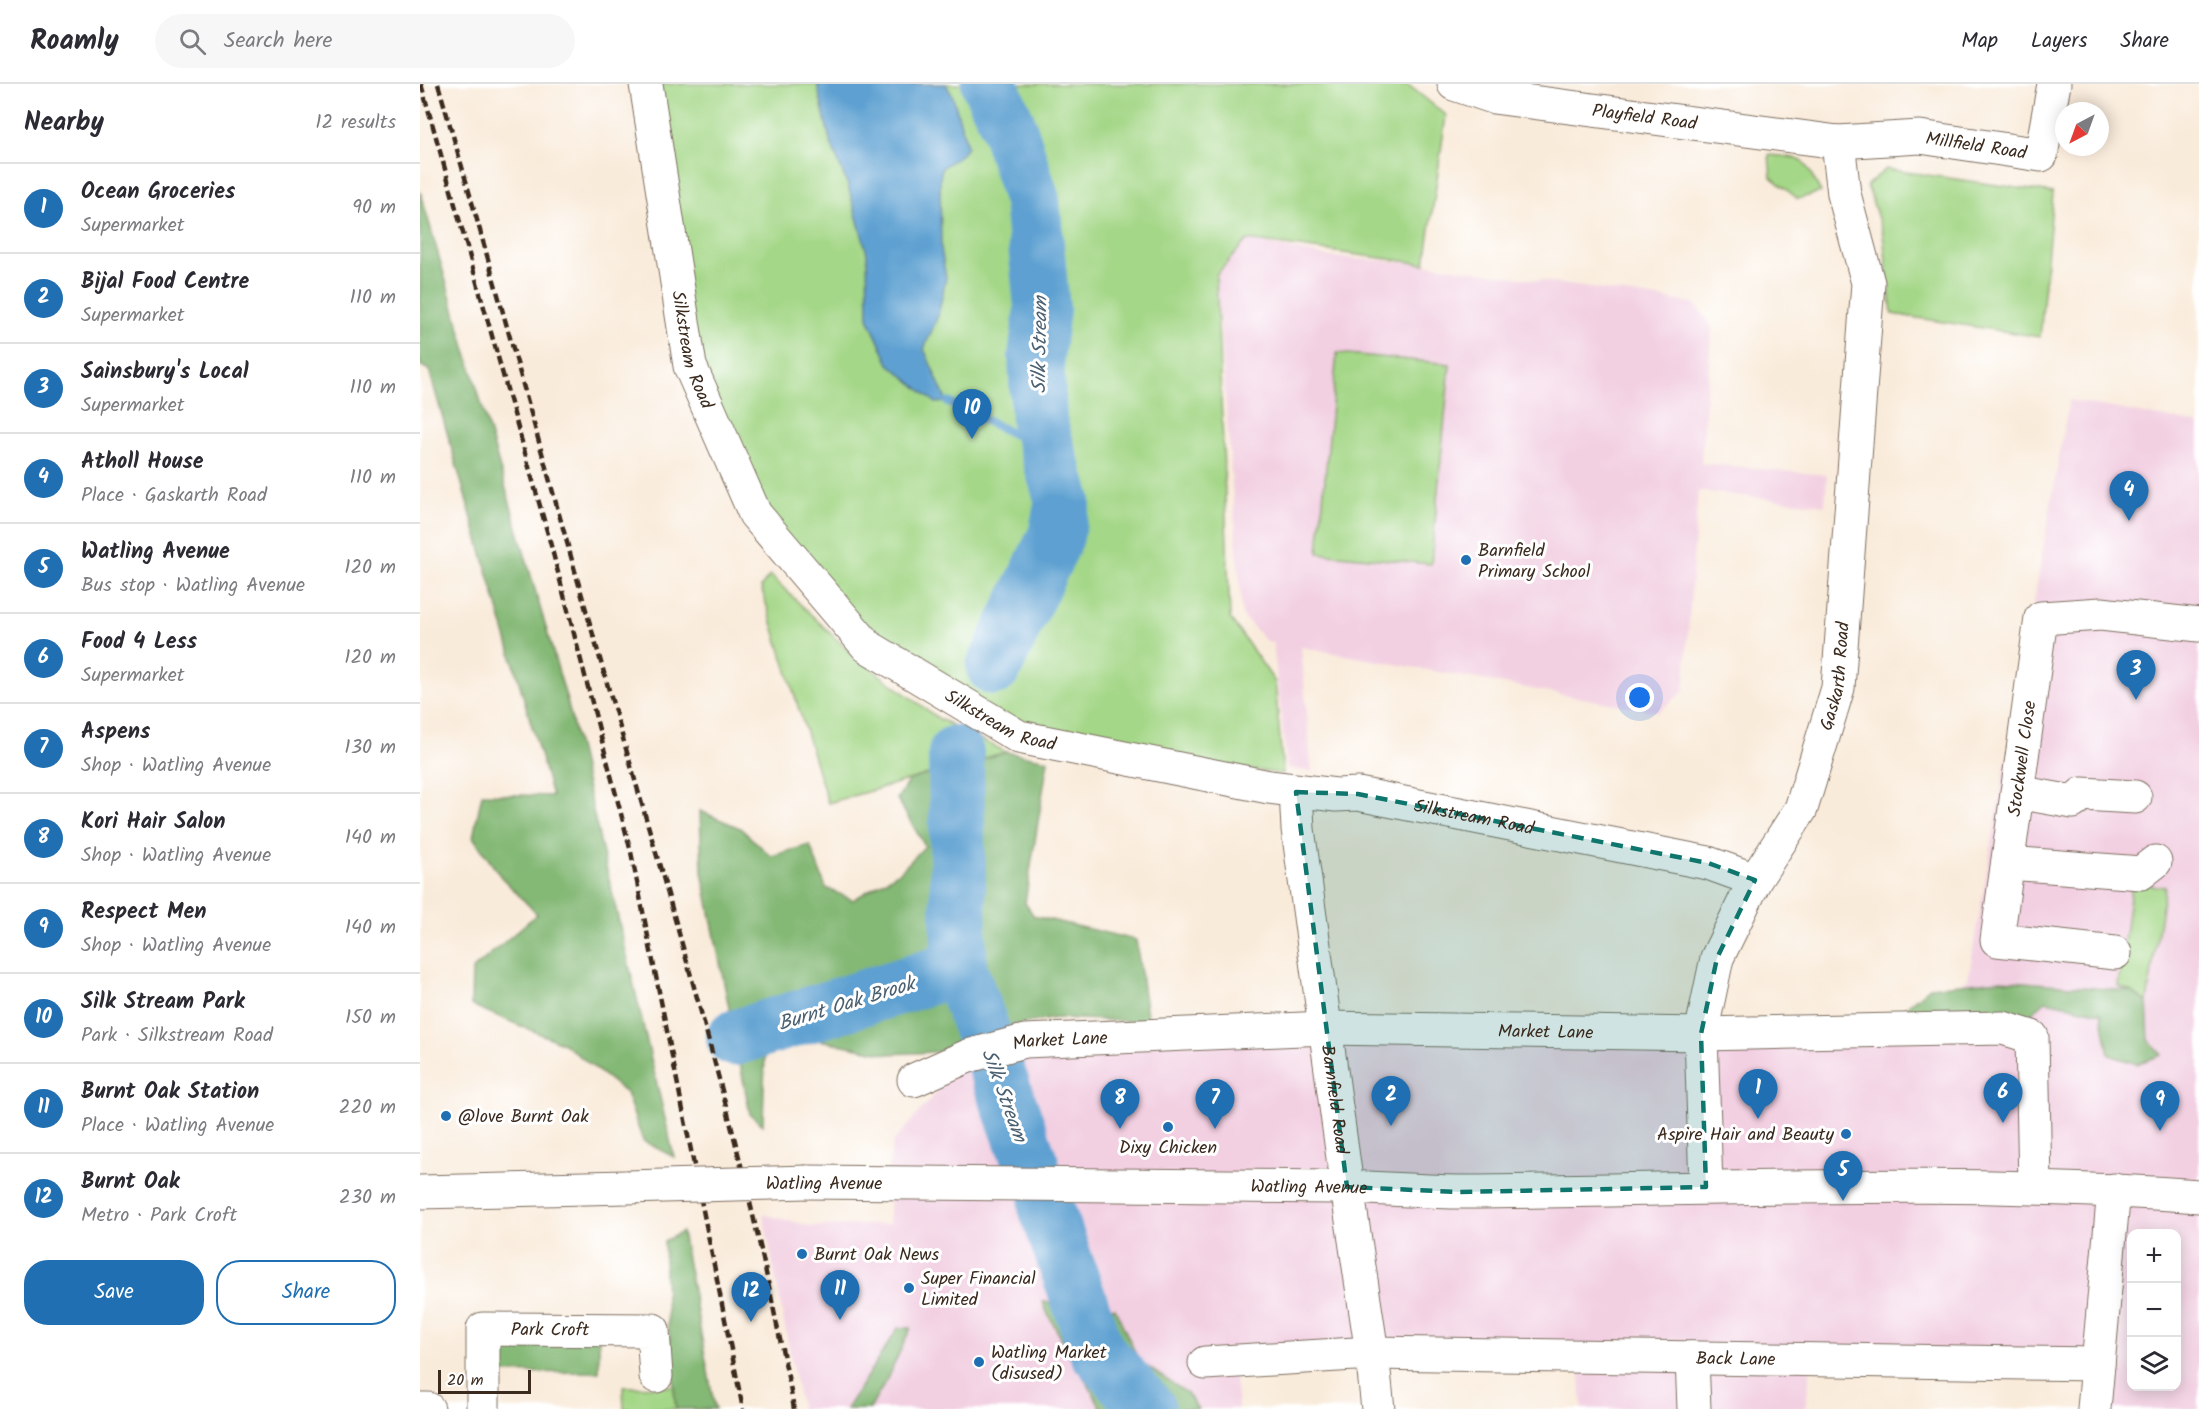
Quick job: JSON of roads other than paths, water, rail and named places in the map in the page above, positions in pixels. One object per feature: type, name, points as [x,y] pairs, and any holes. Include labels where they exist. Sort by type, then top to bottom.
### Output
[{"type":"street","name":"Silkstream Road","points":[[646,84],[690,366],[755,514],[867,646],[1019,737],[1296,792],[1358,794],[1708,863],[1755,880]]},
{"type":"street","name":"Playfield Road","points":[[1454,84],[1493,97],[1838,142]]},
{"type":"street","name":"Millfield Road","points":[[1838,142],[1920,137],[2042,155],[2054,84]]},
{"type":"street","name":"Gaskarth Road","points":[[1706,1187],[1701,1034],[1717,958],[1755,880],[1801,809],[1838,688],[1868,283],[1844,194],[1838,142]]},
{"type":"street","name":"Stockwell Close","points":[[2115,953],[1997,940],[2041,618],[2101,614],[2199,625]]},
{"type":"street","name":"Barnfield Road","points":[[1296,792],[1298,829],[1324,1028],[1372,1353],[1378,1409]]},
{"type":"street","points":[[2017,792],[2073,802],[2082,794],[2135,797]]},
{"type":"street","points":[[2008,863],[2141,873],[2156,862]]},
{"type":"street","name":"Market Lane","points":[[914,1080],[968,1056],[1025,1041],[1324,1028],[1701,1034],[2003,1028],[2032,1037],[2035,1187]]},
{"type":"street","name":"Watling Avenue","points":[[420,1192],[807,1182],[1347,1187],[1460,1192],[1706,1187],[2035,1187],[2199,1196]]},
{"type":"street","points":[[2094,1409],[2114,1190]]},
{"type":"street","name":"Park Croft","points":[[483,1409],[483,1329],[653,1330],[656,1376]]},
{"type":"street","name":"Back Lane","points":[[1205,1363],[1372,1353],[2098,1364]]},
{"type":"street","points":[[1692,1358],[1694,1409]]},
{"type":"street","points":[[420,1409],[428,1409]]},
{"type":"water","points":[[817,84],[946,84],[953,97],[967,146],[962,154],[942,168],[940,178],[941,248],[946,278],[938,316],[924,349],[947,402],[936,403],[889,364],[868,318],[867,253],[848,186],[830,141]]},
{"type":"waterway","name":"Silk Stream","points":[[989,84],[1008,125],[1032,201],[1042,309],[1036,357],[1039,422],[1063,501],[1056,536],[994,667]]},
{"type":"waterway","points":[[948,402],[1020,437],[1044,439]]},
{"type":"waterway","name":"Silk Stream","points":[[956,753],[959,968],[1032,1167]]},
{"type":"waterway","name":"Burnt Oak Brook","points":[[734,1038],[959,968]]},
{"type":"waterway","name":"Silk Stream","points":[[1032,1167],[1046,1207]]},
{"type":"waterway","name":"Silk Stream","points":[[1046,1207],[1097,1351],[1148,1409]]},
{"type":"railway","points":[[421,84],[549,538],[631,852],[743,1409]]},
{"type":"railway","points":[[438,84],[720,1082],[756,1228],[794,1409]]},
{"type":"place","name":"Silk Stream Park","points":[[972,439]]},
{"type":"place","name":"Atholl House","points":[[2129,521]]},
{"type":"place","name":"Barnfield Primary School","points":[[1466,560]]},
{"type":"place","name":"Sainsbury's Local","points":[[2136,700]]},
{"type":"place","name":"@love Burnt Oak","points":[[446,1116]]},
{"type":"place","name":"Ocean Groceries","points":[[1758,1119]]},
{"type":"place","name":"Food 4 Less","points":[[2003,1123]]},
{"type":"place","name":"Bijal Food Centre","points":[[1391,1126]]},
{"type":"place","name":"Dixy Chicken","points":[[1168,1127]]},
{"type":"place","name":"Kori Hair Salon","points":[[1120,1129]]},
{"type":"place","name":"Aspens","points":[[1215,1129]]},
{"type":"place","name":"Respect Men","points":[[2160,1131]]},
{"type":"place","name":"Aspire Hair and Beauty","points":[[1846,1134]]},
{"type":"place","name":"Watling Avenue","points":[[1843,1201]]},
{"type":"place","name":"Burnt Oak News","points":[[802,1254]]},
{"type":"place","name":"Super Financial Limited","points":[[909,1288]]},
{"type":"place","name":"Burnt Oak Station","points":[[840,1320]]},
{"type":"place","name":"Burnt Oak","points":[[751,1322]]},
{"type":"place","name":"Watling Market (disused)","points":[[979,1362]]}]
